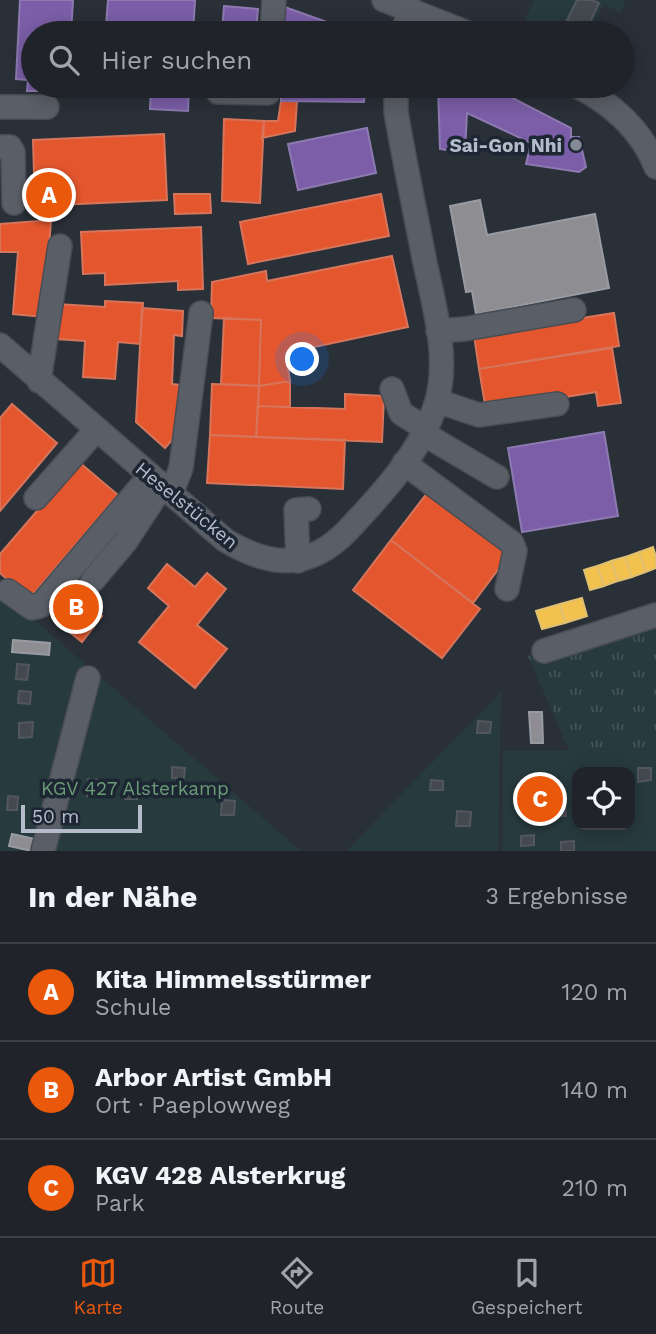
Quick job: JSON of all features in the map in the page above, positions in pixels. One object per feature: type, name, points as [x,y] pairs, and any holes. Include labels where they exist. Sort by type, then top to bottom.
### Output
[{"type":"street","points":[[273,21],[274,0]]},
{"type":"street","points":[[384,0],[440,21]]},
{"type":"street","points":[[406,21],[411,9]]},
{"type":"street","points":[[309,509],[296,510],[298,561],[318,555],[338,540],[368,509],[426,432],[437,401],[440,373],[438,331],[396,112],[396,98]]},
{"type":"street","points":[[594,98],[621,116],[636,131],[655,161]]},
{"type":"street","points":[[0,107],[47,107]]},
{"type":"street","points":[[0,147],[10,147],[13,152],[14,203]]},
{"type":"street","points":[[39,381],[60,246]]},
{"type":"street","points":[[438,331],[574,310]]},
{"type":"street","points":[[8,591],[32,608],[40,606],[181,468],[201,313]]},
{"type":"street","name":"Heselstücken","points":[[0,345],[225,540],[241,550],[279,561],[298,561]]},
{"type":"street","points":[[392,389],[401,413],[498,477]]},
{"type":"street","points":[[437,401],[479,415],[557,404]]},
{"type":"street","points":[[36,498],[96,430]]},
{"type":"street","points":[[404,463],[512,543],[515,551],[508,589]]},
{"type":"street","points":[[93,580],[126,541],[161,485]]},
{"type":"street","points":[[544,651],[656,615]]},
{"type":"street","points":[[43,851],[88,678]]},
{"type":"green space","points":[[535,0],[626,0],[620,12],[604,4],[595,21],[524,21]]},
{"type":"green space","points":[[0,590],[85,664],[33,851],[0,851]]},
{"type":"green space","points":[[656,615],[656,749],[569,750],[528,656]]},
{"type":"green space","name":"KGV 427 Alsterkamp","points":[[98,675],[301,851],[51,851]]},
{"type":"green space","points":[[501,692],[498,851],[346,851]]},
{"type":"green space","points":[[656,749],[656,851],[503,851],[503,751]]},
{"type":"building: Wohnen","points":[[653,547],[656,568],[646,572],[639,552]]},
{"type":"building: Wohnen","points":[[639,552],[646,572],[632,577],[625,557]]},
{"type":"building: Wohnen","points":[[625,557],[632,577],[618,581],[611,561]]},
{"type":"building: Wohnen","points":[[611,561],[618,581],[604,586],[597,566]]},
{"type":"building: Wohnen","points":[[597,566],[604,586],[590,590],[584,570]]},
{"type":"building: Wohnen","points":[[582,598],[587,616],[565,623],[560,604]]},
{"type":"building: Wohnen","points":[[560,604],[565,623],[542,629],[536,611]]},
{"type":"building: Handel","points":[[281,101],[297,101],[295,131],[262,138],[264,121],[278,121]]},
{"type":"building: Handel","points":[[224,119],[264,121],[260,203],[222,201]]},
{"type":"building: Handel","points":[[164,134],[167,200],[35,206],[33,140]]},
{"type":"building: Handel","points":[[174,194],[210,194],[211,213],[175,214]]},
{"type":"building: Handel","points":[[381,194],[389,236],[248,264],[240,222]]},
{"type":"building: Handel","points":[[51,220],[44,317],[13,314],[18,252],[0,252],[0,224]]},
{"type":"building: Handel","points":[[201,227],[203,289],[178,290],[178,281],[105,285],[105,273],[83,274],[81,232]]},
{"type":"building: Handel","points":[[392,256],[408,327],[286,353],[290,381],[259,386],[261,320],[211,318],[212,282],[266,271],[267,281]]},
{"type":"building: Handel","points":[[105,301],[143,303],[140,344],[118,342],[115,379],[83,377],[85,341],[56,339],[58,304],[105,307]]},
{"type":"building: Handel","points":[[142,308],[183,311],[182,336],[174,335],[172,384],[180,385],[177,434],[165,448],[136,422]]},
{"type":"building: Handel","points":[[614,313],[619,346],[479,369],[474,335]]},
{"type":"building: Handel","points":[[224,318],[261,320],[259,386],[221,384]]},
{"type":"building: Handel","points":[[612,348],[621,403],[598,406],[596,392],[486,410],[479,369]]},
{"type":"building: Handel","points":[[290,381],[290,407],[258,406],[259,386]]},
{"type":"building: Handel","points":[[212,384],[259,386],[256,437],[210,435]]},
{"type":"building: Handel","points":[[345,394],[384,396],[382,442],[256,437],[258,406],[345,409]]},
{"type":"building: Handel","points":[[12,404],[57,443],[0,511],[0,418]]},
{"type":"building: Handel","points":[[210,435],[345,440],[343,489],[207,483]]},
{"type":"building: Handel","points":[[79,462],[118,495],[29,599],[0,573],[0,554]]},
{"type":"building: Handel","points":[[431,488],[509,555],[473,603],[391,540]]},
{"type":"building: Handel","points":[[391,540],[480,609],[442,658],[353,590]]},
{"type":"building: Handel","points":[[167,564],[195,587],[207,573],[226,589],[197,625],[227,649],[195,688],[139,642],[169,606],[148,588]]},
{"type":"building: Handel","points":[[83,580],[90,585],[79,597],[102,616],[82,642],[52,618]]},
{"type":"building: Büros","points":[[20,0],[73,0],[72,21],[21,21],[21,79],[16,79]]},
{"type":"building: Büros","points":[[108,0],[195,0],[194,21],[106,21]]},
{"type":"building: Büros","points":[[279,5],[324,21],[279,21]]},
{"type":"building: Büros","points":[[224,6],[258,9],[257,21],[223,21]]},
{"type":"building: Büros","points":[[150,98],[189,98],[188,111],[150,109]]},
{"type":"building: Büros","points":[[281,98],[364,98],[364,102],[281,101]]},
{"type":"building: Büros","points":[[438,98],[512,98],[571,128],[571,137],[579,137],[586,167],[579,172],[526,164],[531,143],[467,113],[465,153],[440,149]]},
{"type":"building: Büros","points":[[367,128],[376,173],[298,190],[288,144]]},
{"type":"building: Büros","points":[[604,432],[618,516],[522,532],[508,448]]},
{"type":"building: Industrie","points":[[480,200],[487,235],[595,214],[609,288],[476,314],[472,291],[466,292],[450,206]]},
{"type":"building: Industrie","points":[[13,640],[50,643],[49,655],[12,652]]},
{"type":"building: Industrie","points":[[529,712],[542,712],[543,743],[531,743]]},
{"type":"building: Industrie","points":[[12,834],[35,839],[32,851],[9,846]]},
{"type":"building: Sonstige","points":[[577,0],[599,3],[591,21],[567,20]]},
{"type":"building: Sonstige","points":[[17,664],[29,665],[27,680],[16,679]]},
{"type":"building: Sonstige","points":[[19,691],[31,692],[30,704],[18,703]]},
{"type":"building: Sonstige","points":[[478,721],[491,722],[490,733],[477,733]]},
{"type":"building: Sonstige","points":[[33,722],[32,737],[19,738],[19,723]]},
{"type":"building: Sonstige","points":[[172,767],[185,768],[184,778],[172,778]]},
{"type":"building: Sonstige","points":[[638,768],[651,768],[651,780],[638,782]]},
{"type":"building: Sonstige","points":[[88,779],[100,780],[100,796],[87,796]]},
{"type":"building: Sonstige","points":[[431,780],[443,781],[443,790],[430,790]]},
{"type":"building: Sonstige","points":[[126,786],[138,786],[137,799],[125,799]]},
{"type":"building: Sonstige","points":[[533,795],[533,806],[520,807],[520,796]]},
{"type":"building: Sonstige","points":[[8,796],[18,797],[17,810],[7,810]]},
{"type":"building: Sonstige","points":[[222,800],[235,801],[234,815],[221,815]]},
{"type":"building: Sonstige","points":[[553,801],[565,801],[566,816],[553,816]]},
{"type":"building: Sonstige","points":[[457,811],[471,812],[470,826],[456,826]]},
{"type":"building: Sonstige","points":[[534,835],[534,845],[521,846],[521,836]]},
{"type":"building: Sonstige","points":[[574,841],[574,851],[561,851],[561,842]]},
{"type":"place","name":"Sai-Gon Nhi","points":[[576,145]]},
{"type":"place","name":"Kita Himmelsstürmer","points":[[49,195]]},
{"type":"place","name":"Arbor Artist GmbH","points":[[76,607]]},
{"type":"place","name":"KGV 428 Alsterkrug","points":[[540,799]]}]
